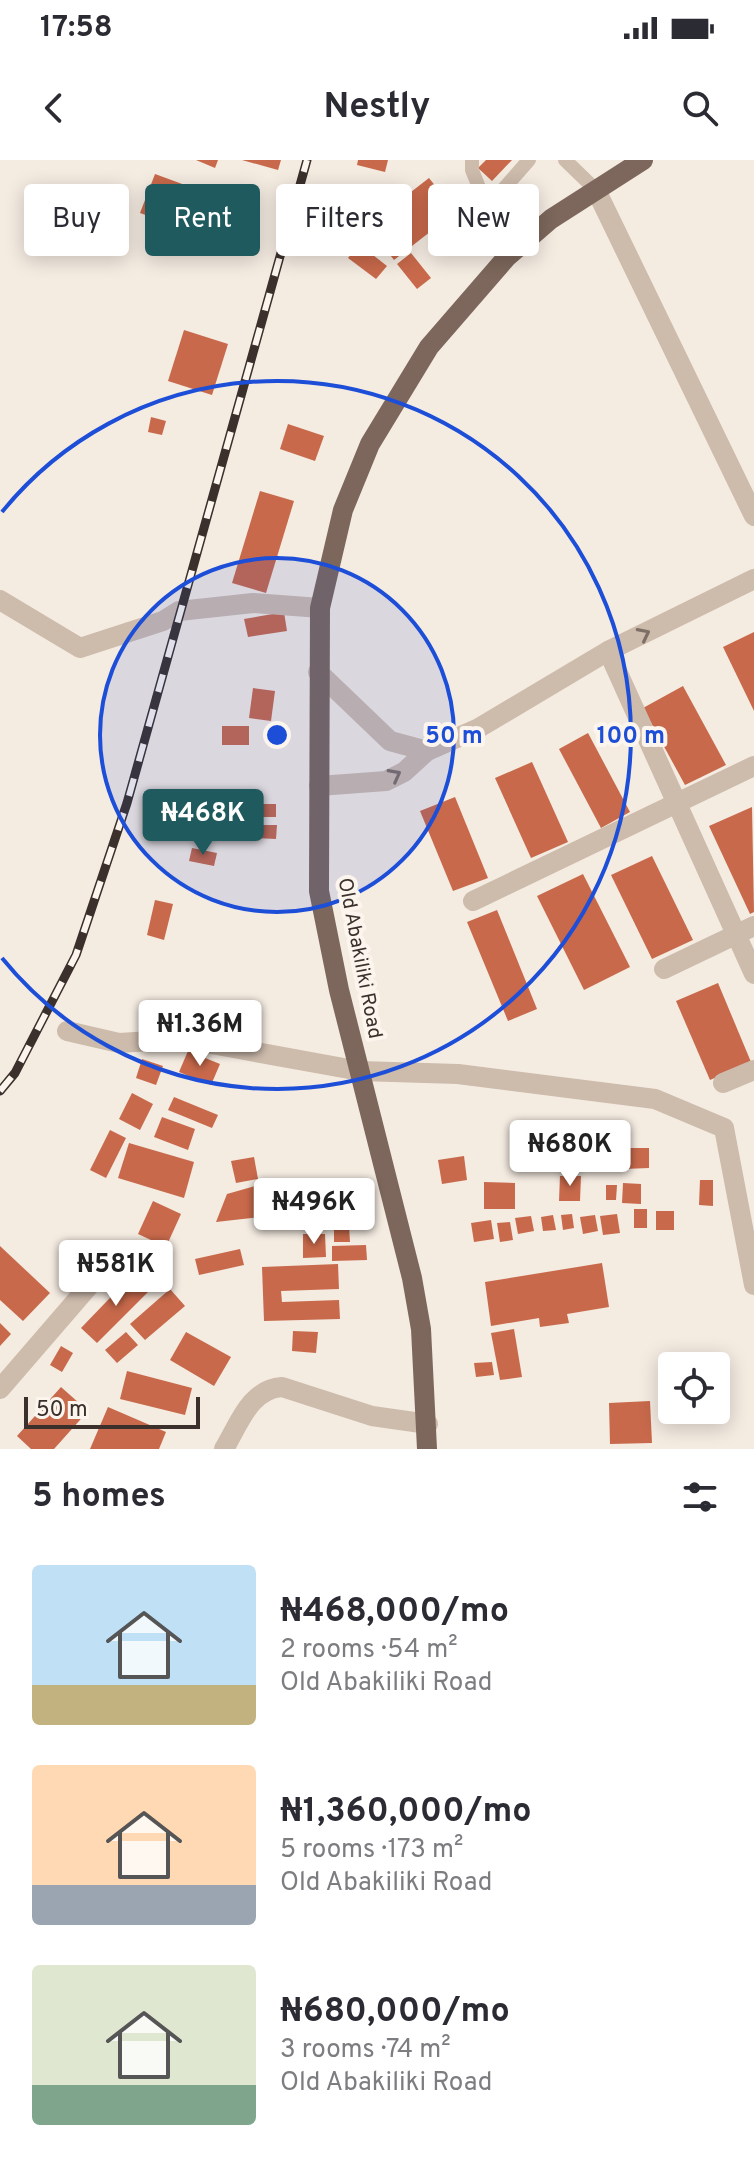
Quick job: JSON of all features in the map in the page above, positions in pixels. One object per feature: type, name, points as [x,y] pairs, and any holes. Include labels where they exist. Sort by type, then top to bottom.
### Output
[{"type":"main road","name":"Old Abakiliki Road","points":[[427,1449],[421,1329],[412,1278],[319,891],[320,608],[343,510],[370,444],[429,347],[507,257],[551,219],[643,160]]},
{"type":"street","points":[[596,190],[754,516]]},
{"type":"street","points":[[319,786],[386,781],[404,772],[427,751],[477,729],[608,651],[754,579]]},
{"type":"street","points":[[0,600],[80,648],[163,621],[179,611],[253,603],[320,608]]},
{"type":"street","points":[[608,651],[675,804],[746,930],[754,974]]},
{"type":"street","points":[[318,672],[390,741],[427,751]]},
{"type":"street","points":[[473,901],[754,766]]},
{"type":"street","points":[[664,969],[746,930]]},
{"type":"street","points":[[67,1031],[119,1043],[184,1039],[360,1071],[458,1074],[655,1099],[724,1128],[754,1285]]},
{"type":"street","points":[[723,1083],[754,1070]]},
{"type":"street","points":[[0,1389],[113,1258]]},
{"type":"street","points":[[224,1449],[259,1392],[271,1388],[282,1387],[372,1416],[428,1424]]},
{"type":"lane","points":[[472,160],[477,184]]},
{"type":"lane","points":[[508,184],[529,160]]},
{"type":"lane","points":[[565,160],[596,190]]},
{"type":"building","points":[[196,160],[218,160],[215,168]]},
{"type":"building","points":[[242,160],[281,160],[278,170]]},
{"type":"building","points":[[358,160],[388,160],[385,172],[357,165]]},
{"type":"building","points":[[486,160],[512,160],[492,181],[478,168]]},
{"type":"building","points":[[155,174],[182,184],[151,184]]},
{"type":"building","points":[[429,178],[434,184],[428,184],[428,233],[412,246],[412,191]]},
{"type":"building","points":[[412,254],[431,278],[417,289],[397,264]]},
{"type":"building","points":[[374,256],[387,266],[376,279],[348,258]]},
{"type":"building","points":[[184,330],[228,344],[212,395],[168,381]]},
{"type":"building","points":[[151,417],[166,421],[162,435],[148,432]]},
{"type":"building","points":[[288,424],[324,436],[315,461],[280,449]]},
{"type":"building","points":[[260,491],[294,501],[266,593],[232,583]]},
{"type":"building","points":[[284,612],[287,631],[248,637],[244,619]]},
{"type":"building","points":[[754,632],[754,711],[723,647]]},
{"type":"building","points":[[683,686],[726,765],[685,785],[643,708]]},
{"type":"building","points":[[253,688],[275,691],[271,721],[249,718]]},
{"type":"building","points":[[222,726],[249,726],[249,745],[222,745]]},
{"type":"building","points":[[588,733],[630,812],[601,828],[559,749]]},
{"type":"building","points":[[532,762],[568,842],[531,858],[495,778]]},
{"type":"building","points":[[455,797],[488,878],[453,891],[420,811]]},
{"type":"building","points":[[223,802],[250,802],[250,840],[223,840]]},
{"type":"building","points":[[262,804],[276,804],[276,817],[261,817]]},
{"type":"building","points":[[752,807],[754,912],[750,914],[709,826]]},
{"type":"building","points":[[194,816],[219,817],[219,836],[194,836]]},
{"type":"building","points":[[255,825],[277,825],[276,839],[255,838]]},
{"type":"building","points":[[192,848],[217,853],[214,866],[189,861]]},
{"type":"building","points":[[652,856],[693,940],[652,959],[611,875]]},
{"type":"building","points":[[583,874],[630,967],[584,990],[537,896]]},
{"type":"building","points":[[155,900],[173,904],[164,940],[147,935]]},
{"type":"building","points":[[497,910],[537,1009],[508,1021],[467,922]]},
{"type":"building","points":[[718,983],[751,1062],[710,1080],[676,1001]]},
{"type":"building","points":[[188,1051],[220,1064],[211,1085],[179,1072]]},
{"type":"building","points":[[142,1059],[163,1066],[156,1085],[136,1078]]},
{"type":"building","points":[[132,1093],[153,1104],[140,1130],[119,1119]]},
{"type":"building","points":[[174,1097],[218,1115],[212,1128],[168,1110]]},
{"type":"building","points":[[162,1117],[195,1129],[188,1150],[154,1137]]},
{"type":"building","points":[[110,1130],[126,1138],[106,1178],[90,1170]]},
{"type":"building","points":[[129,1143],[194,1162],[184,1198],[118,1178]]},
{"type":"building","points":[[624,1148],[649,1148],[649,1168],[624,1169]]},
{"type":"building","points":[[606,1150],[621,1150],[621,1168],[606,1169]]},
{"type":"building","points":[[464,1156],[467,1180],[442,1184],[438,1160]]},
{"type":"building","points":[[254,1157],[258,1179],[236,1183],[231,1161]]},
{"type":"building","points":[[560,1176],[581,1176],[580,1201],[559,1201]]},
{"type":"building","points":[[700,1180],[713,1180],[713,1206],[699,1205]]},
{"type":"building","points":[[484,1182],[515,1183],[515,1209],[484,1209]]},
{"type":"building","points":[[623,1183],[641,1184],[641,1204],[622,1203]]},
{"type":"building","points":[[259,1185],[269,1216],[216,1222],[227,1194]]},
{"type":"building","points":[[606,1185],[617,1185],[616,1200],[606,1200]]},
{"type":"building","points":[[153,1201],[181,1214],[166,1247],[138,1234]]},
{"type":"building","points":[[634,1209],[647,1209],[647,1228],[634,1228]]},
{"type":"building","points":[[656,1211],[674,1211],[674,1230],[656,1230]]},
{"type":"building","points":[[572,1214],[574,1228],[563,1230],[561,1215]]},
{"type":"building","points":[[617,1214],[620,1233],[603,1235],[600,1216]]},
{"type":"building","points":[[553,1215],[556,1230],[543,1231],[541,1217]]},
{"type":"building","points":[[595,1215],[598,1231],[583,1234],[580,1217]]},
{"type":"building","points":[[531,1216],[534,1231],[518,1234],[515,1218]]},
{"type":"building","points":[[491,1220],[494,1239],[474,1242],[471,1223]]},
{"type":"building","points":[[510,1222],[513,1240],[500,1242],[497,1223]]},
{"type":"building","points":[[334,1226],[349,1226],[350,1242],[334,1242]]},
{"type":"building","points":[[303,1234],[325,1234],[326,1257],[303,1258]]},
{"type":"building","points":[[366,1245],[367,1260],[332,1261],[332,1246]]},
{"type":"building","points":[[0,1246],[50,1293],[23,1321],[0,1300]]},
{"type":"building","points":[[240,1249],[244,1265],[199,1275],[195,1259]]},
{"type":"building","points":[[602,1263],[609,1307],[567,1314],[569,1323],[540,1327],[539,1318],[491,1326],[485,1282]]},
{"type":"building","points":[[338,1264],[339,1289],[281,1291],[282,1302],[339,1300],[340,1319],[264,1321],[262,1267]]},
{"type":"building","points":[[133,1274],[150,1290],[97,1343],[81,1328]]},
{"type":"building","points":[[170,1289],[185,1306],[145,1340],[130,1324]]},
{"type":"building","points":[[0,1323],[11,1334],[0,1346]]},
{"type":"building","points":[[514,1329],[522,1377],[500,1380],[491,1333]]},
{"type":"building","points":[[293,1331],[318,1332],[316,1353],[292,1351]]},
{"type":"building","points":[[126,1332],[138,1345],[117,1363],[105,1350]]},
{"type":"building","points":[[186,1332],[231,1357],[214,1386],[170,1360]]},
{"type":"building","points":[[61,1346],[73,1353],[62,1372],[50,1365]]},
{"type":"building","points":[[492,1362],[494,1375],[476,1377],[474,1363]]},
{"type":"building","points":[[127,1371],[192,1388],[185,1415],[120,1399]]},
{"type":"building","points":[[61,1387],[88,1411],[54,1449],[31,1449],[17,1436]]},
{"type":"building","points":[[650,1401],[652,1443],[610,1444],[609,1403]]},
{"type":"building","points":[[108,1407],[166,1432],[159,1449],[90,1449]]},
{"type":"railway","points":[[0,1091],[15,1073],[76,955],[127,803],[307,160]]}]
